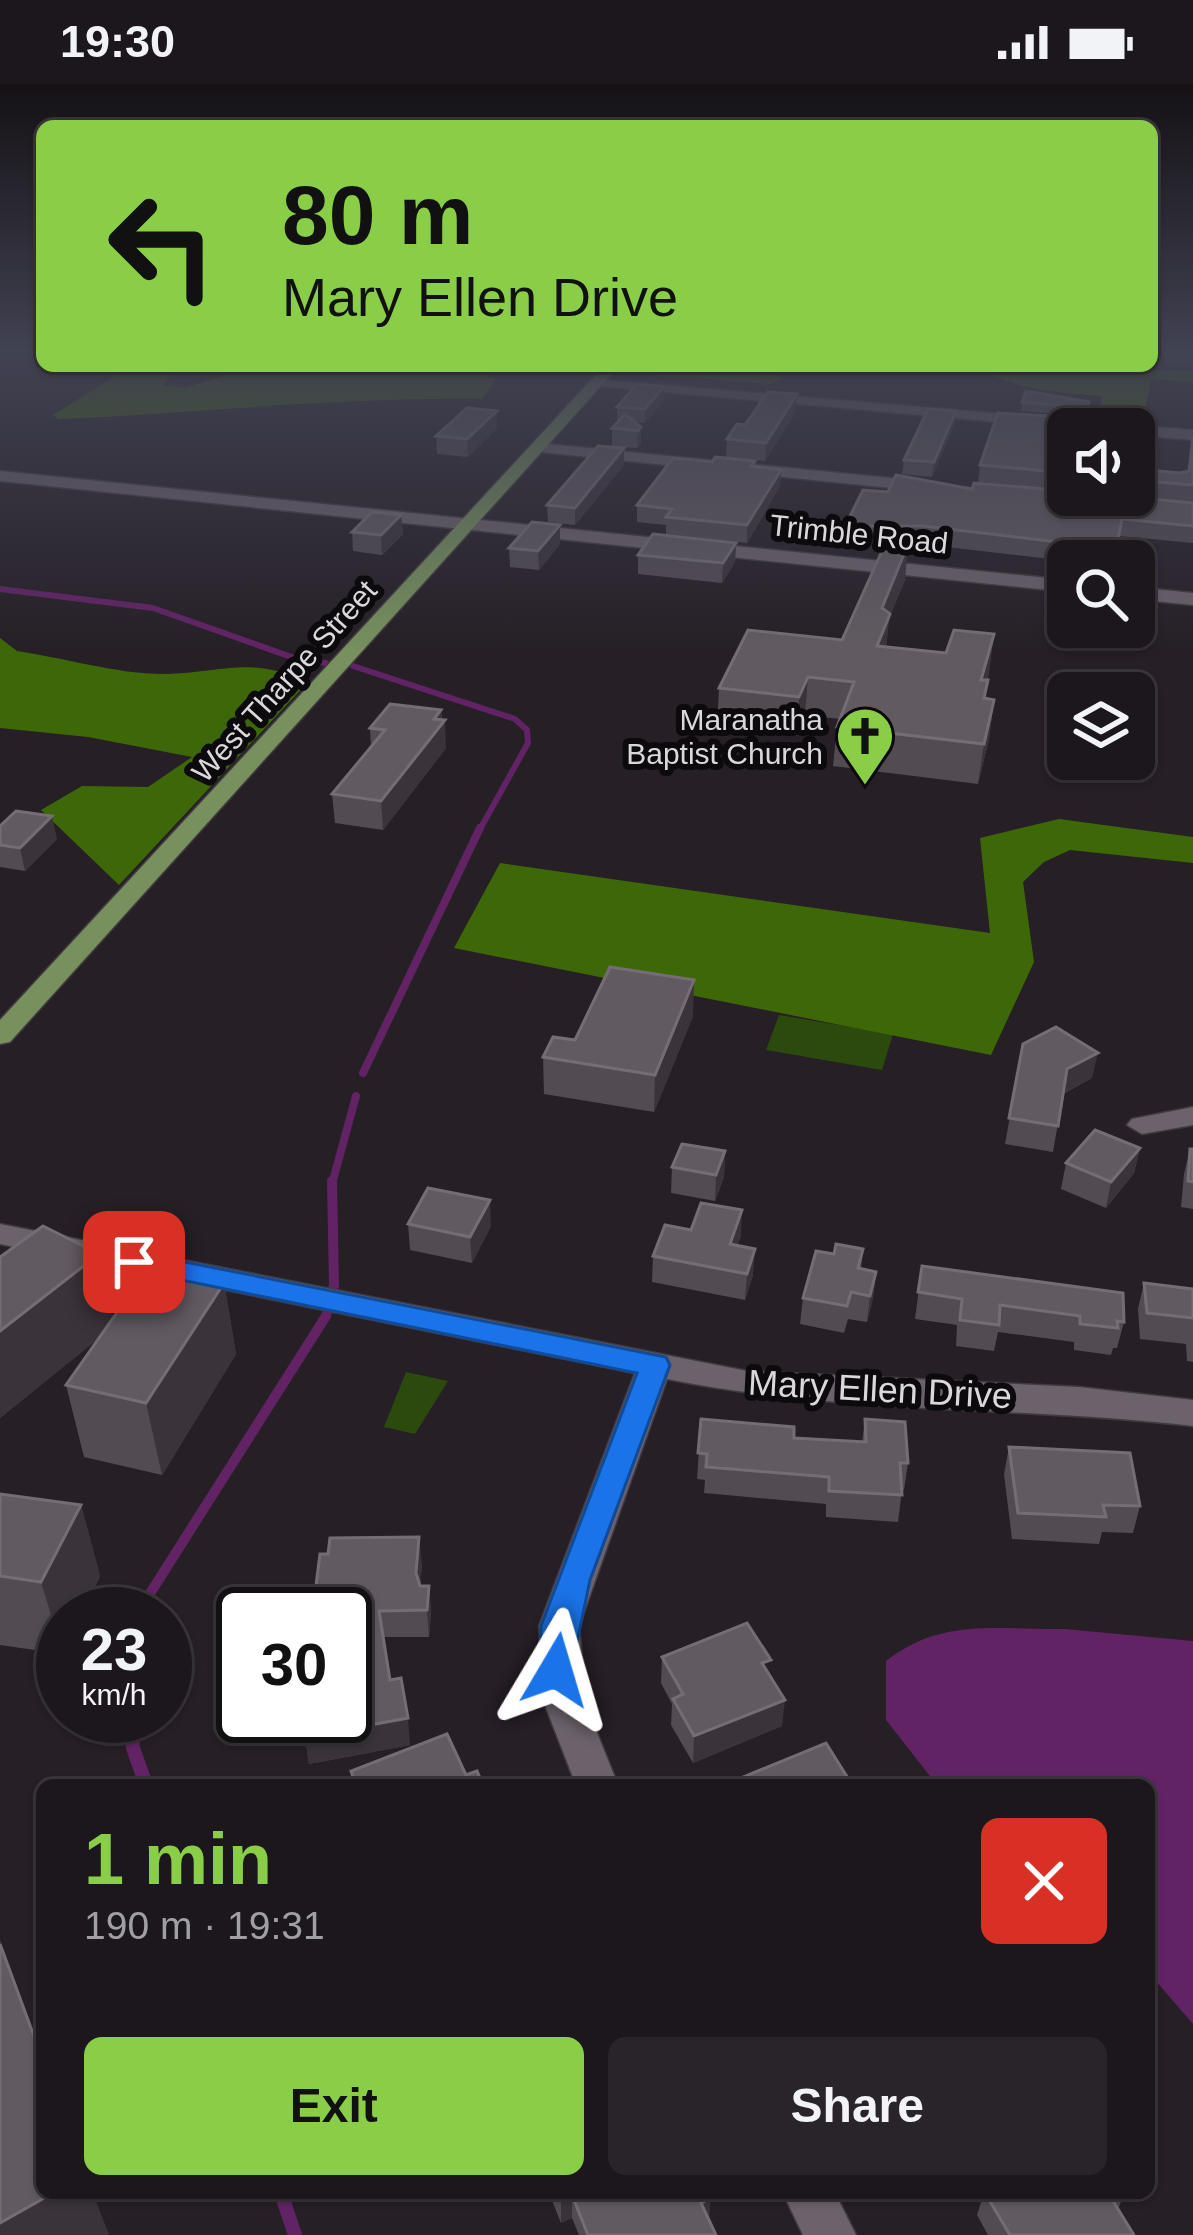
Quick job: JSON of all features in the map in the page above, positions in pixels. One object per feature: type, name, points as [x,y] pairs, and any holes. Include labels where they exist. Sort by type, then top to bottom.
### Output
[{"type":"main road","name":"West Tharpe Street","points":[[0,1036],[536,449]]},
{"type":"street","points":[[551,449],[942,488]]},
{"type":"street","name":"Trimble Road","points":[[0,476],[1047,584]]},
{"type":"street","points":[[1155,595],[1193,599]]},
{"type":"street","points":[[1142,1125],[1193,1116]]},
{"type":"street","name":"Mary Ellen Drive","points":[[0,1234],[358,1308],[804,1390],[1079,1400],[1193,1413]]},
{"type":"street","points":[[594,1779],[564,1712],[556,1670],[559,1626],[655,1365]]},
{"type":"street","points":[[811,2199],[830,2235]]},
{"type":"green space","points":[[0,638],[17,651],[131,672],[168,674],[238,667],[270,670],[308,682],[119,885],[41,810],[82,786],[148,787],[192,757],[88,737],[0,728]]},
{"type":"green space","points":[[1059,819],[1193,837],[1193,863],[1070,850],[1044,862],[1023,882],[1034,962],[991,1055],[454,948],[500,863],[990,933],[980,838]]},
{"type":"green space","points":[[779,1015],[893,1034],[882,1070],[766,1050]]},
{"type":"green space","points":[[406,1372],[448,1381],[415,1434],[384,1427]]},
{"type":"shaded area","points":[[993,1628],[1065,1629],[1193,1641],[1193,2024],[1155,1980],[1155,1779],[932,1779],[886,1720],[886,1661],[928,1638]]},
{"type":"building","points":[[595,449],[623,449],[575,508],[547,505]]},
{"type":"building","points":[[909,449],[939,449],[934,462],[904,460]]},
{"type":"building","points":[[985,449],[1047,449],[1047,471],[980,465]]},
{"type":"building","points":[[1193,449],[1193,485],[1155,482],[1155,471],[1189,471]]},
{"type":"building","points":[[715,457],[755,461],[751,466],[781,470],[747,525],[666,517],[672,509],[637,505],[673,458],[712,462]]},
{"type":"building","points":[[896,475],[972,489],[974,483],[1047,489],[1047,516],[1155,516],[1155,499],[1193,503],[1193,526],[1122,519],[1118,540],[1047,541],[923,526],[845,526],[863,490],[888,492]]},
{"type":"building","points":[[372,512],[401,515],[381,535],[352,532]]},
{"type":"building","points":[[532,522],[560,525],[538,551],[509,548]]},
{"type":"building","points":[[653,534],[736,543],[723,563],[638,555]]},
{"type":"building","points":[[886,542],[908,544],[882,608],[890,614],[877,646],[946,653],[954,630],[994,634],[981,680],[988,680],[984,698],[994,700],[984,744],[837,727],[854,682],[808,677],[799,697],[719,688],[748,630],[842,640]]},
{"type":"building","points":[[390,704],[441,710],[434,719],[445,720],[381,801],[332,794],[385,730],[370,728]]},
{"type":"building","points":[[16,811],[52,816],[20,848],[0,845],[0,826]]},
{"type":"building","points":[[610,967],[694,980],[655,1075],[543,1057],[553,1037],[575,1040]]},
{"type":"building","points":[[1056,1027],[1098,1053],[1067,1069],[1058,1126],[1009,1118],[1023,1044]]},
{"type":"building","points":[[1095,1130],[1140,1148],[1111,1182],[1066,1163]]},
{"type":"building","points":[[682,1144],[725,1151],[716,1175],[672,1167]]},
{"type":"building","points":[[1193,1149],[1193,1182],[1188,1181]]},
{"type":"building","points":[[428,1188],[490,1200],[470,1237],[408,1224]]},
{"type":"building","points":[[701,1203],[742,1210],[730,1244],[755,1249],[747,1274],[653,1256],[665,1225],[691,1230]]},
{"type":"building","points":[[43,1226],[99,1254],[0,1331],[0,1257]]},
{"type":"building","points":[[836,1244],[863,1249],[858,1268],[876,1272],[870,1296],[851,1292],[847,1306],[803,1298],[816,1251],[834,1254]]},
{"type":"building","points":[[922,1266],[1123,1293],[1124,1322],[1117,1321],[1118,1328],[1080,1324],[1080,1316],[1000,1305],[999,1325],[960,1320],[962,1299],[918,1292]]},
{"type":"building","points":[[149,1267],[224,1283],[146,1403],[66,1385]]},
{"type":"building","points":[[1144,1283],[1193,1289],[1193,1318],[1147,1313]]},
{"type":"building","points":[[701,1419],[794,1427],[794,1438],[866,1442],[865,1419],[905,1422],[908,1463],[900,1463],[902,1495],[829,1491],[829,1477],[706,1467],[707,1454],[698,1453]]},
{"type":"building","points":[[1009,1447],[1130,1453],[1140,1506],[1103,1505],[1106,1517],[1018,1513]]},
{"type":"building","points":[[0,1494],[81,1505],[41,1582],[0,1576]]},
{"type":"building","points":[[419,1537],[416,1573],[420,1586],[429,1586],[427,1610],[379,1611],[390,1680],[401,1678],[408,1718],[372,1725],[372,1587],[316,1587],[320,1554],[328,1554],[330,1538]]},
{"type":"building","points":[[747,1623],[771,1660],[762,1663],[785,1700],[694,1736],[673,1699],[683,1694],[662,1657]]},
{"type":"building","points":[[447,1734],[466,1775],[477,1771],[480,1779],[354,1779],[351,1771]]},
{"type":"building","points":[[826,1743],[848,1779],[738,1779]]},
{"type":"building","points":[[0,1944],[36,2042],[36,2199],[42,2199],[0,2223]]},
{"type":"building","points":[[574,2199],[709,2199],[701,2203],[716,2235],[588,2235]]},
{"type":"building","points":[[989,2199],[1118,2199],[1113,2201],[1134,2235],[1010,2235]]},
{"type":"waterway","points":[[0,589],[153,608],[300,660],[326,663]]},
{"type":"waterway","points":[[353,666],[515,719],[527,730],[528,743],[479,831]]},
{"type":"waterway","points":[[363,1073],[480,828]]},
{"type":"waterway","points":[[332,1184],[356,1096]]},
{"type":"waterway","points":[[154,1587],[326,1316],[334,1285],[332,1184]]},
{"type":"waterway","points":[[133,1743],[144,1779]]},
{"type":"waterway","points":[[283,2199],[295,2235]]},
{"type":"place","name":"Maranatha Baptist Church","points":[[865,787]]},
{"type":"route","points":[[134,1262],[655,1365],[573,1580],[559,1626],[556,1670]]}]
